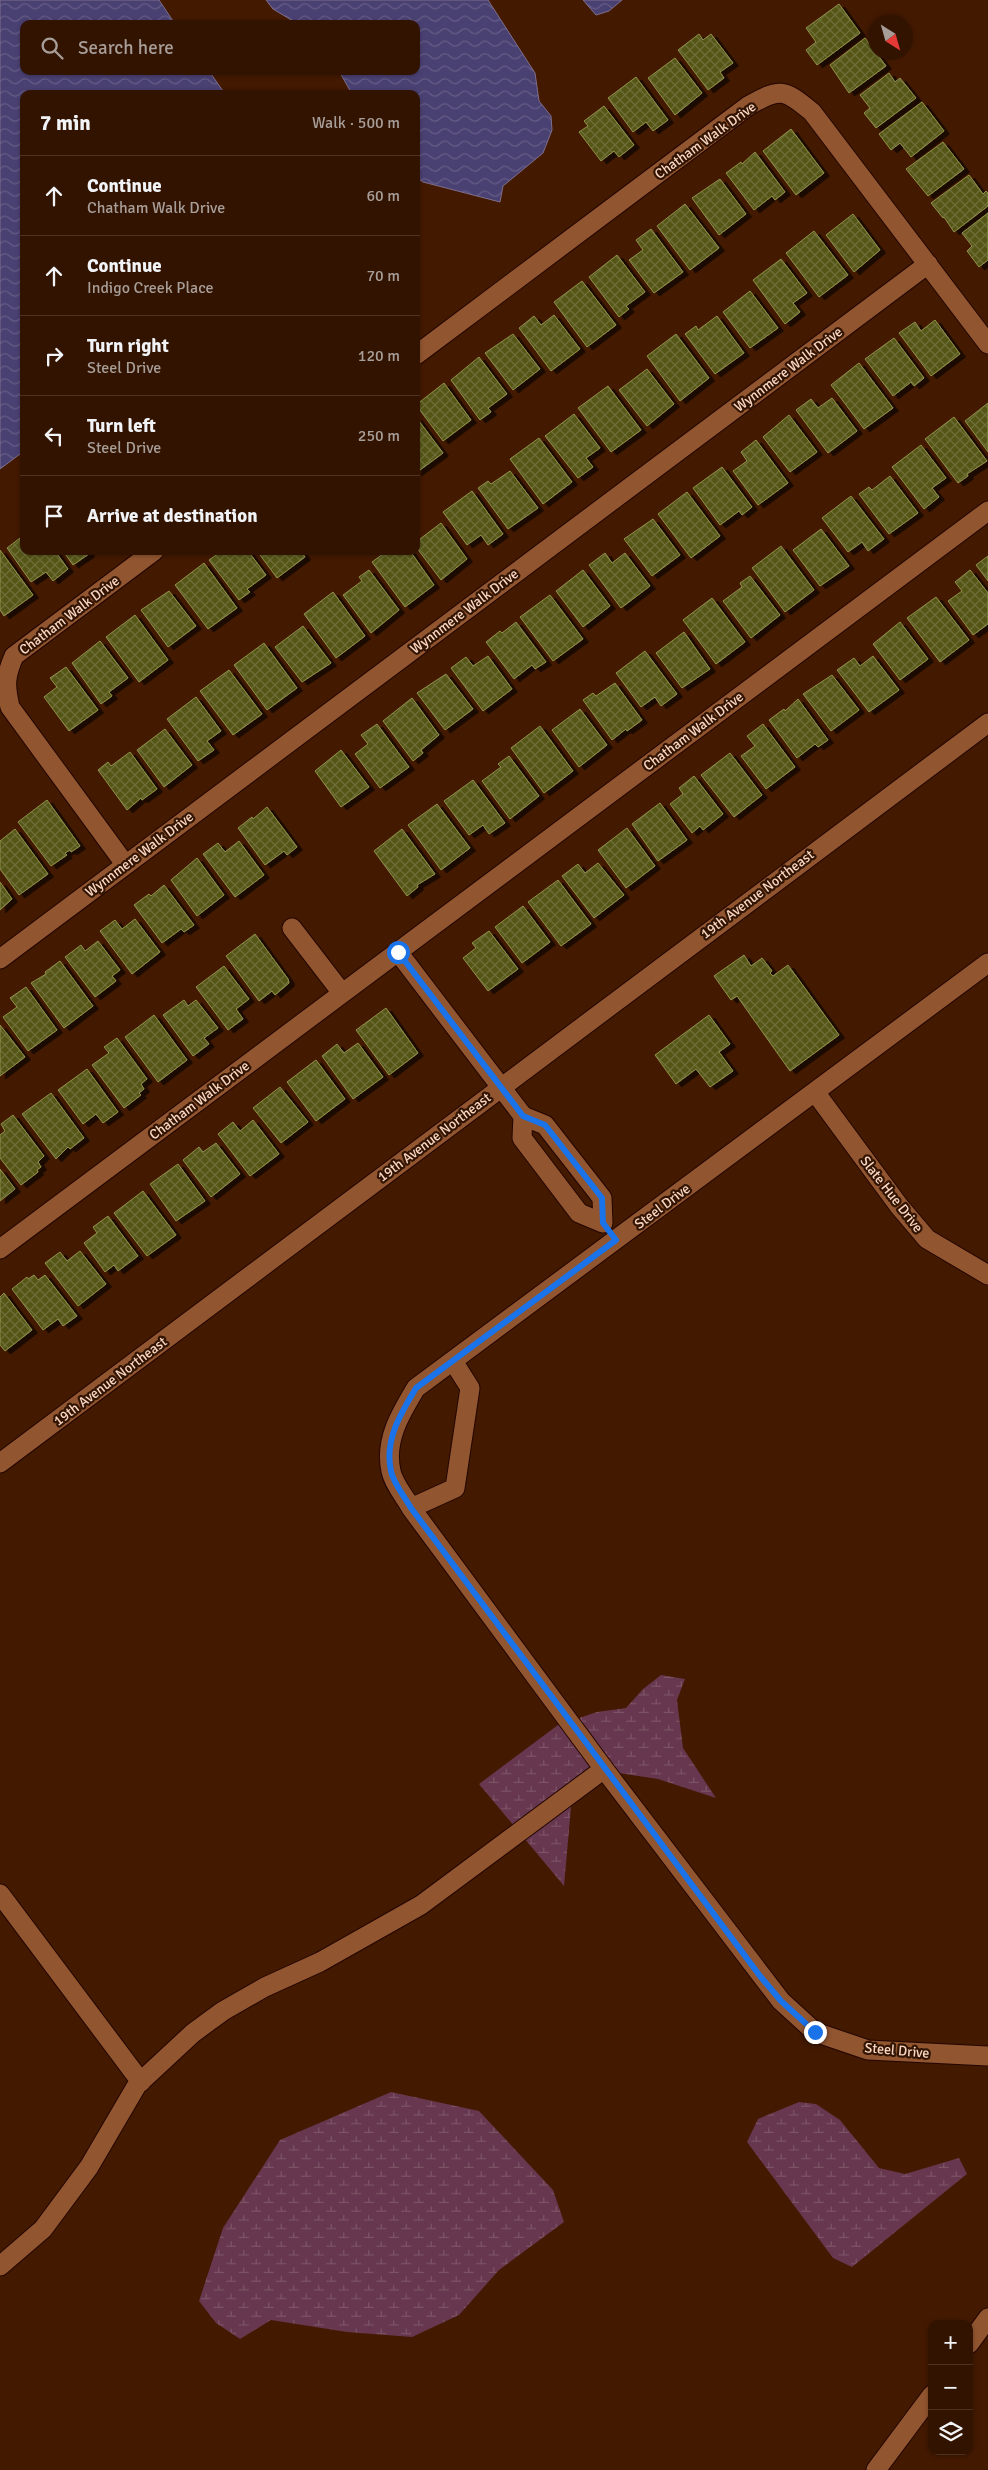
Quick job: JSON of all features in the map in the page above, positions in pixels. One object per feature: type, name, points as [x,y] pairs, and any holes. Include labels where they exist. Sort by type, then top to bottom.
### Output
[{"type":"street","name":"Chatham Walk Drive","points":[[420,352],[748,106],[773,92],[793,96],[812,112],[988,344]]},
{"type":"street","name":"Wynnmere Walk Drive","points":[[0,959],[928,264]]},
{"type":"street","name":"Chatham Walk Drive","points":[[0,1249],[988,510]]},
{"type":"street","name":"Chatham Walk Drive","points":[[125,864],[10,707],[5,686],[7,672],[14,656],[149,555]]},
{"type":"street","name":"19th Avenue Northeast","points":[[0,1463],[988,723]]},
{"type":"street","points":[[292,928],[342,993]]},
{"type":"street","points":[[398,952],[523,1116],[545,1125],[602,1198],[603,1223]]},
{"type":"street","name":"Steel Drive","points":[[988,963],[416,1388],[399,1416],[390,1441],[391,1472],[411,1508],[604,1769],[760,1976],[781,2001],[815,2032],[868,2050],[988,2056]]},
{"type":"street","name":"Slate Hue Drive","points":[[815,1092],[899,1206],[927,1238],[988,1275]]},
{"type":"street","points":[[523,1116],[522,1138],[579,1213],[603,1223],[616,1240]]},
{"type":"street","points":[[411,1508],[455,1488],[470,1388],[452,1361]]},
{"type":"street","points":[[0,2266],[43,2230],[89,2167],[113,2124],[141,2082],[187,2038],[223,2011],[265,1987],[320,1962],[421,1905],[604,1769]]},
{"type":"street","points":[[0,1894],[141,2082]]},
{"type":"street","points":[[973,2339],[988,2318]]},
{"type":"street","points":[[876,2470],[928,2400]]},
{"type":"green space","points":[[661,1675],[685,1679],[677,1700],[683,1748],[716,1798],[658,1779],[605,1771],[572,1796],[564,1886],[479,1784],[558,1725],[597,1712],[626,1708],[643,1689]]},
{"type":"green space","points":[[391,2092],[479,2111],[553,2190],[564,2222],[499,2270],[459,2315],[412,2337],[347,2332],[271,2320],[240,2339],[216,2323],[199,2301],[223,2228],[280,2140]]},
{"type":"green space","points":[[799,2102],[816,2104],[840,2120],[879,2168],[905,2174],[959,2158],[967,2174],[852,2267],[833,2258],[747,2142],[758,2119]]},
{"type":"water","points":[[0,0],[159,0],[172,20],[20,20],[20,75],[212,75],[222,90],[20,90],[20,454],[0,469]]},
{"type":"water","points":[[266,0],[488,0],[535,73],[539,101],[551,116],[552,130],[543,153],[503,186],[500,202],[423,182],[420,180],[420,90],[350,90],[341,75],[420,75],[420,20],[291,20],[273,9]]},
{"type":"water","points":[[583,0],[622,0],[609,11],[596,15]]},
{"type":"building","points":[[839,4],[860,33],[817,65],[806,50],[816,42],[806,28]]},
{"type":"building","points":[[699,34],[703,40],[711,34],[733,63],[720,72],[724,78],[708,90],[678,50]]},
{"type":"building","points":[[865,38],[868,42],[868,60],[882,60],[886,66],[849,93],[830,65]]},
{"type":"building","points":[[675,58],[702,93],[675,115],[648,78]]},
{"type":"building","points":[[889,73],[895,82],[900,78],[916,98],[876,128],[864,113],[870,108],[860,95]]},
{"type":"building","points":[[636,77],[668,120],[653,131],[646,122],[633,132],[608,98]]},
{"type":"building","points":[[922,102],[944,131],[911,157],[900,143],[891,150],[879,134]]},
{"type":"building","points":[[604,106],[634,145],[619,157],[614,151],[601,161],[579,132],[588,126],[584,121]]},
{"type":"building","points":[[791,129],[824,173],[796,195],[763,151]]},
{"type":"building","points":[[943,142],[964,169],[928,196],[906,169]]},
{"type":"building","points":[[755,152],[785,192],[775,200],[772,196],[754,210],[726,173],[741,162],[742,164]]},
{"type":"building","points":[[969,175],[983,194],[986,191],[988,193],[988,206],[954,232],[931,203]]},
{"type":"building","points":[[720,179],[746,214],[719,235],[692,198]]},
{"type":"building","points":[[685,204],[719,248],[690,270],[657,226]]},
{"type":"building","points":[[988,213],[988,260],[979,267],[967,251],[972,246],[962,233]]},
{"type":"building","points":[[853,214],[880,250],[854,272],[826,235]]},
{"type":"building","points":[[651,229],[683,272],[654,293],[629,260],[643,250],[636,240]]},
{"type":"building","points":[[814,231],[848,275],[819,297],[786,253]]},
{"type":"building","points":[[617,255],[645,292],[626,306],[629,309],[619,317],[589,277]]},
{"type":"building","points":[[781,259],[807,293],[793,303],[800,312],[785,324],[753,280]]},
{"type":"building","points":[[582,281],[616,325],[587,347],[554,302]]},
{"type":"building","points":[[750,291],[778,328],[750,348],[723,312]]},
{"type":"building","points":[[554,315],[580,349],[551,371],[519,328],[534,316],[541,325]]},
{"type":"building","points":[[717,316],[744,353],[715,374],[685,334],[696,326],[698,330]]},
{"type":"building","points":[[935,320],[960,354],[931,376],[899,333],[915,322],[921,331]]},
{"type":"building","points":[[513,334],[540,369],[513,390],[485,353]]},
{"type":"building","points":[[676,334],[709,378],[680,401],[647,356]]},
{"type":"building","points":[[894,338],[924,378],[914,386],[911,382],[893,396],[865,359]]},
{"type":"building","points":[[479,357],[507,394],[488,408],[491,412],[480,420],[451,380]]},
{"type":"building","points":[[859,363],[893,408],[864,429],[831,385]]},
{"type":"building","points":[[647,369],[674,404],[647,426],[619,390]]},
{"type":"building","points":[[444,383],[471,420],[443,441],[420,410],[420,402]]},
{"type":"building","points":[[608,386],[641,430],[611,452],[578,408]]},
{"type":"building","points":[[832,398],[857,431],[828,453],[796,410],[811,399],[818,408]]},
{"type":"building","points":[[988,403],[988,452],[965,421]]},
{"type":"building","points":[[574,414],[600,448],[586,458],[593,467],[578,478],[545,436]]},
{"type":"building","points":[[789,415],[817,452],[790,472],[763,437]]},
{"type":"building","points":[[954,417],[987,461],[967,474],[968,476],[958,483],[925,439]]},
{"type":"building","points":[[420,422],[443,453],[420,470]]},
{"type":"building","points":[[539,438],[572,482],[543,504],[510,459]]},
{"type":"building","points":[[756,440],[788,483],[758,505],[733,471],[747,461],[741,452]]},
{"type":"building","points":[[921,445],[946,478],[932,488],[939,497],[924,509],[892,467]]},
{"type":"building","points":[[722,467],[752,507],[742,515],[739,511],[720,525],[693,488]]},
{"type":"building","points":[[510,471],[538,508],[508,529],[478,488],[488,481],[491,484]]},
{"type":"building","points":[[890,476],[918,513],[889,534],[859,494],[869,487],[872,490]]},
{"type":"building","points":[[472,491],[503,534],[488,545],[481,535],[467,545],[443,512]]},
{"type":"building","points":[[687,492],[720,536],[691,558],[658,514]]},
{"type":"building","points":[[851,496],[884,539],[868,551],[862,542],[848,552],[822,518]]},
{"type":"building","points":[[653,519],[680,555],[652,576],[624,539]]},
{"type":"building","points":[[441,523],[467,559],[441,580],[420,552],[420,539]]},
{"type":"building","points":[[821,529],[849,566],[820,586],[793,550]]},
{"type":"building","points":[[20,538],[20,555],[58,555],[68,569],[53,581],[46,572],[31,582],[7,548]]},
{"type":"building","points":[[781,546],[814,590],[785,612],[752,568]]},
{"type":"building","points":[[0,550],[33,595],[4,616],[0,610]]},
{"type":"building","points":[[605,553],[612,563],[625,553],[650,586],[621,608],[589,565]]},
{"type":"building","points":[[66,555],[88,555],[73,565]]},
{"type":"building","points":[[216,555],[251,555],[266,575],[247,589],[250,592],[239,600],[209,560]]},
{"type":"building","points":[[260,555],[304,555],[305,557],[277,578]]},
{"type":"building","points":[[382,555],[413,555],[434,585],[405,607],[372,562]]},
{"type":"building","points":[[988,556],[988,581],[976,565]]},
{"type":"building","points":[[204,563],[237,608],[208,629],[175,585]]},
{"type":"building","points":[[369,570],[399,610],[371,633],[343,595],[362,581],[359,577]]},
{"type":"building","points":[[583,570],[610,606],[583,627],[556,591]]},
{"type":"building","points":[[970,570],[988,593],[988,624],[973,635],[948,601],[962,591],[955,582]]},
{"type":"building","points":[[750,576],[780,615],[751,638],[723,601],[742,587],[740,583]]},
{"type":"building","points":[[169,591],[196,626],[168,647],[141,610]]},
{"type":"building","points":[[333,592],[365,636],[336,658],[304,614]]},
{"type":"building","points":[[550,595],[583,639],[553,661],[520,617]]},
{"type":"building","points":[[936,597],[969,640],[940,662],[907,618]]},
{"type":"building","points":[[712,598],[745,642],[716,664],[683,620]]},
{"type":"building","points":[[135,615],[168,660],[139,682],[106,637]]},
{"type":"building","points":[[516,622],[546,662],[535,669],[532,665],[514,679],[486,642]]},
{"type":"building","points":[[900,622],[928,659],[900,680],[873,644]]},
{"type":"building","points":[[303,626],[331,663],[302,682],[275,647]]},
{"type":"building","points":[[684,632],[710,669],[682,688],[656,653]]},
{"type":"building","points":[[100,641],[128,678],[109,692],[112,696],[101,704],[72,663]]},
{"type":"building","points":[[264,643],[297,688],[267,710],[234,665]]},
{"type":"building","points":[[645,651],[677,694],[661,706],[655,697],[641,707],[616,673]]},
{"type":"building","points":[[488,656],[512,689],[483,711],[451,668],[466,657],[473,666]]},
{"type":"building","points":[[873,656],[899,690],[869,712],[837,670],[854,658],[860,666]]},
{"type":"building","points":[[66,667],[98,710],[69,731],[44,697],[57,687],[50,678]]},
{"type":"building","points":[[229,670],[262,714],[233,735],[200,691]]},
{"type":"building","points":[[446,674],[473,709],[445,730],[417,693]]},
{"type":"building","points":[[832,675],[859,710],[831,731],[803,694]]},
{"type":"building","points":[[615,683],[642,720],[612,740],[583,700],[593,693],[596,696]]},
{"type":"building","points":[[196,697],[221,731],[207,741],[214,750],[198,761],[167,719]]},
{"type":"building","points":[[412,698],[439,735],[421,750],[423,753],[413,761],[383,721]]},
{"type":"building","points":[[798,699],[828,740],[818,747],[815,744],[797,758],[769,720],[784,709],[785,711]]},
{"type":"building","points":[[580,709],[607,745],[579,767],[552,730]]},
{"type":"building","points":[[377,724],[409,767],[380,788],[355,754],[368,744],[361,735]]},
{"type":"building","points":[[763,724],[795,767],[766,789],[741,756],[755,746],[747,736]]},
{"type":"building","points":[[540,726],[573,771],[544,793],[511,748]]},
{"type":"building","points":[[165,729],[192,765],[164,787],[137,750]]},
{"type":"building","points":[[341,750],[369,787],[341,807],[315,771]]},
{"type":"building","points":[[130,752],[157,789],[142,800],[141,798],[127,810],[98,770],[108,762],[111,766]]},
{"type":"building","points":[[730,753],[762,795],[734,817],[701,775]]},
{"type":"building","points":[[509,756],[539,796],[510,819],[482,781],[501,767],[498,764]]},
{"type":"building","points":[[694,776],[723,814],[703,830],[700,826],[692,833],[670,804],[683,794],[679,788]]},
{"type":"building","points":[[473,780],[505,823],[489,834],[483,825],[469,835],[444,801]]},
{"type":"building","points":[[47,800],[80,846],[71,852],[70,850],[65,853],[67,855],[51,866],[18,822]]},
{"type":"building","points":[[660,803],[687,840],[658,861],[632,824]]},
{"type":"building","points":[[437,804],[470,848],[441,870],[408,825]]},
{"type":"building","points":[[267,807],[297,847],[287,855],[284,851],[265,865],[238,828],[252,817],[253,819]]},
{"type":"building","points":[[627,828],[655,866],[626,888],[598,850]]},
{"type":"building","points":[[15,829],[48,874],[19,895],[0,869],[0,841]]},
{"type":"building","points":[[402,829],[435,874],[417,885],[418,887],[407,896],[374,851]]},
{"type":"building","points":[[239,841],[264,875],[235,897],[203,854],[218,843],[225,852]]},
{"type":"building","points":[[197,858],[224,895],[197,916],[171,880]]},
{"type":"building","points":[[598,863],[624,895],[594,918],[562,876],[578,864],[585,873]]},
{"type":"building","points":[[558,880],[591,924],[561,946],[528,902]]},
{"type":"building","points":[[0,882],[12,899],[0,910]]},
{"type":"building","points":[[164,885],[194,925],[184,932],[181,929],[162,943],[134,905],[149,894],[151,896]]},
{"type":"building","points":[[523,906],[550,942],[522,963],[495,927]]},
{"type":"building","points":[[135,919],[160,952],[132,974],[100,931],[115,920],[122,929]]},
{"type":"building","points":[[489,931],[518,969],[488,991],[463,958],[476,948],[472,943]]},
{"type":"building","points":[[255,934],[289,983],[275,995],[272,991],[259,1001],[226,956]]},
{"type":"building","points":[[98,941],[120,970],[112,976],[116,981],[95,997],[65,957],[81,945],[85,951]]},
{"type":"building","points":[[744,955],[751,966],[762,958],[772,971],[770,973],[773,976],[788,965],[839,1035],[790,1071],[737,996],[731,1000],[714,976]]},
{"type":"building","points":[[60,961],[93,1006],[64,1028],[31,983],[46,974],[45,972]]},
{"type":"building","points":[[224,966],[249,999],[236,1009],[243,1019],[228,1030],[196,987]]},
{"type":"building","points":[[26,987],[57,1030],[28,1051],[3,1017],[17,1007],[10,998]]},
{"type":"building","points":[[184,1000],[188,1006],[196,1000],[218,1028],[204,1038],[209,1044],[193,1056],[163,1015]]},
{"type":"building","points":[[386,1008],[418,1053],[389,1075],[356,1030]]},
{"type":"building","points":[[154,1015],[187,1060],[158,1082],[125,1037]]},
{"type":"building","points":[[709,1015],[730,1044],[719,1052],[733,1071],[710,1087],[696,1069],[676,1084],[655,1055]]},
{"type":"building","points":[[0,1025],[25,1057],[0,1076]]},
{"type":"building","points":[[117,1038],[147,1079],[141,1084],[144,1089],[139,1093],[141,1095],[124,1108],[92,1065],[109,1053],[104,1047]]},
{"type":"building","points":[[358,1043],[383,1077],[353,1099],[322,1056],[337,1044],[344,1053]]},
{"type":"building","points":[[316,1060],[345,1099],[316,1121],[287,1082]]},
{"type":"building","points":[[87,1069],[118,1112],[103,1123],[96,1114],[83,1124],[58,1090]]},
{"type":"building","points":[[280,1087],[308,1122],[281,1143],[253,1108]]},
{"type":"building","points":[[51,1093],[84,1138],[70,1149],[68,1147],[56,1159],[22,1114]]},
{"type":"building","points":[[13,1115],[44,1156],[38,1162],[41,1167],[37,1170],[38,1172],[21,1185],[0,1158],[0,1135],[5,1131],[1,1124]]},
{"type":"building","points":[[253,1120],[279,1154],[250,1176],[218,1134],[233,1122],[240,1131]]},
{"type":"building","points":[[216,1143],[240,1174],[211,1197],[183,1160],[199,1147],[203,1152]]},
{"type":"building","points":[[178,1164],[205,1201],[176,1221],[150,1184]]},
{"type":"building","points":[[0,1169],[15,1189],[0,1201]]},
{"type":"building","points":[[143,1191],[176,1235],[147,1256],[114,1213]]},
{"type":"building","points":[[108,1216],[138,1256],[118,1271],[114,1265],[105,1272],[84,1243],[97,1233],[93,1227]]},
{"type":"building","points":[[80,1251],[106,1284],[78,1306],[45,1263],[60,1252],[67,1261]]},
{"type":"building","points":[[34,1275],[38,1280],[45,1275],[77,1316],[63,1326],[58,1319],[43,1330],[12,1289],[27,1277],[28,1279]]},
{"type":"building","points":[[4,1293],[32,1330],[5,1351],[0,1345],[0,1297]]},
{"type":"route","points":[[398,952],[523,1116],[545,1125],[602,1198],[603,1223],[616,1240],[416,1388],[399,1416],[390,1441],[391,1472],[411,1508],[760,1976],[781,2001],[815,2032]]}]
